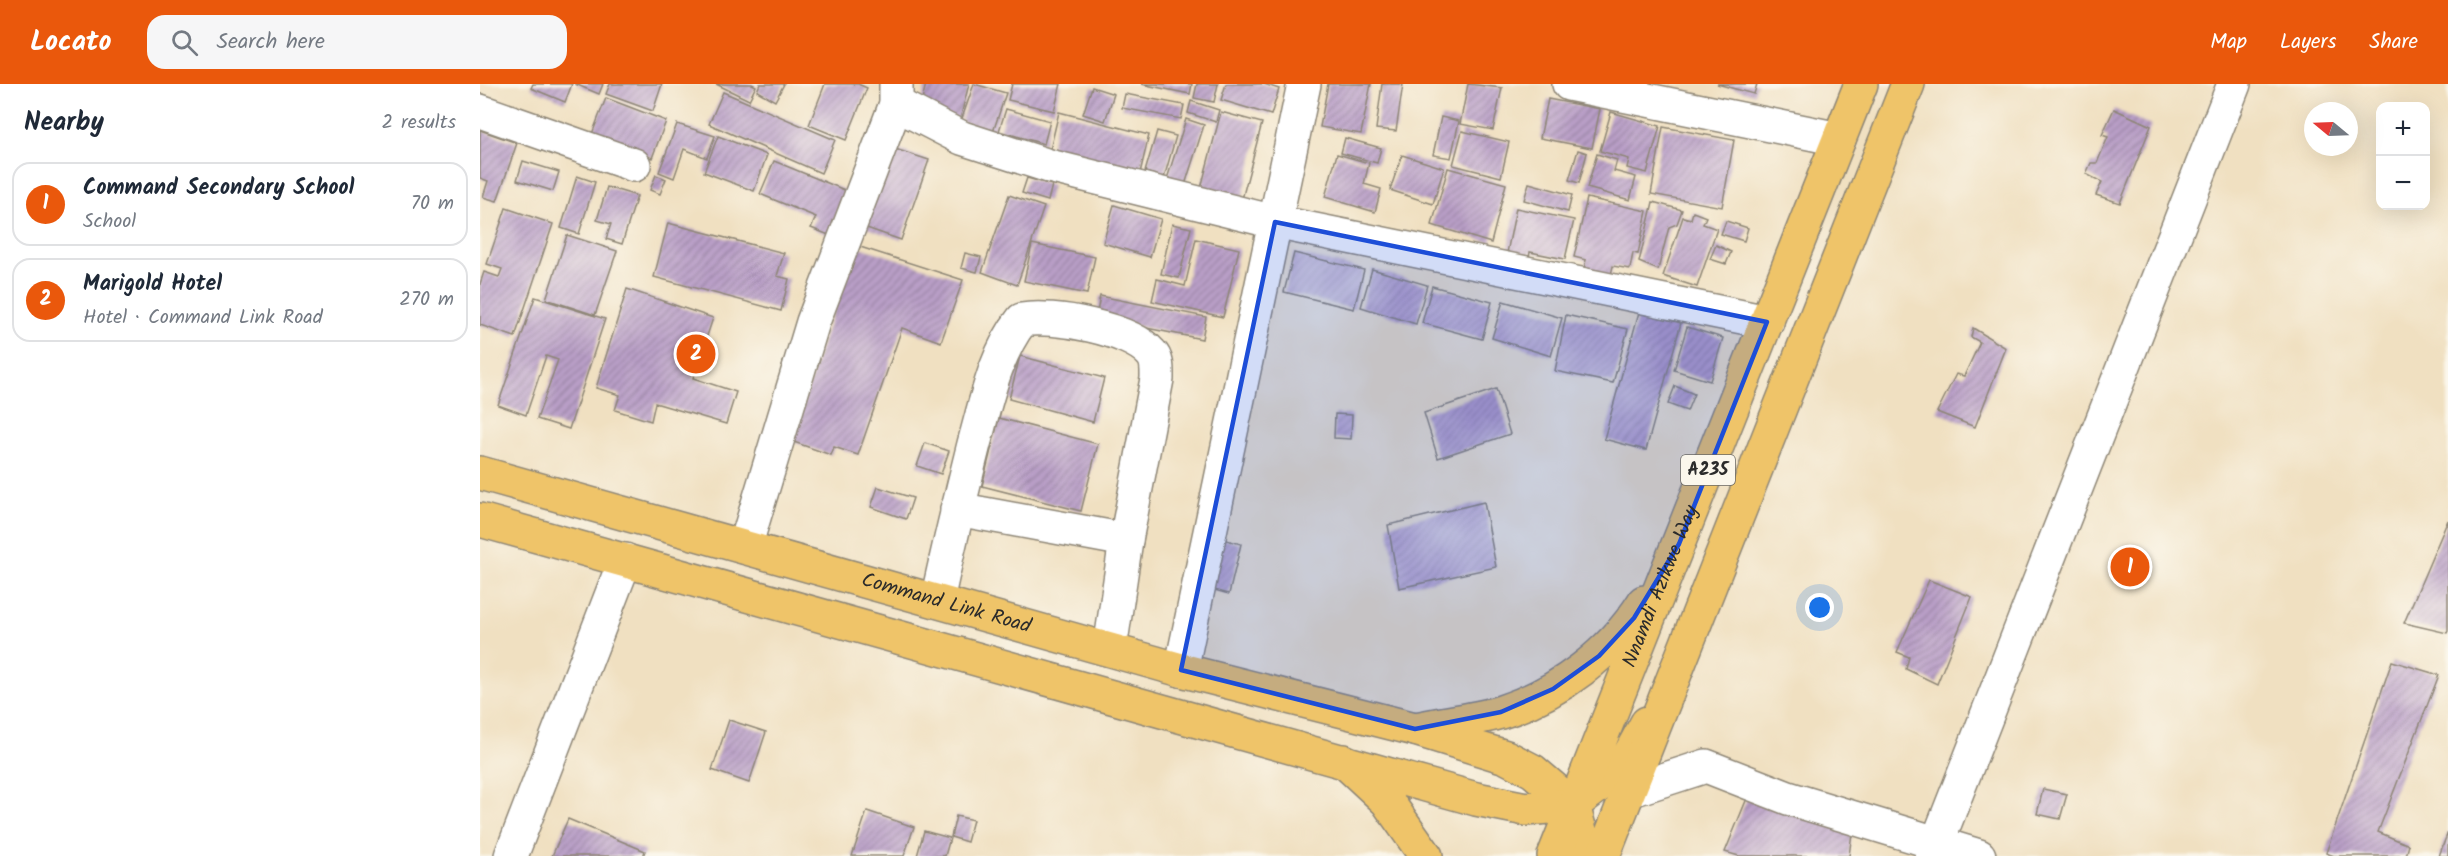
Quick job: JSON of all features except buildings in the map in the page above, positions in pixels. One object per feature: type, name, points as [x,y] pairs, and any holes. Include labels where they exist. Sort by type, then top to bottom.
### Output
[{"type":"main road","name":"Nnamdi Azikwe Way","points":[[1554,856],[1861,84]]},
{"type":"main road","name":"A235","points":[[1603,856],[1908,84]]},
{"type":"main road","name":"Command Link Road","points":[[480,473],[1181,669],[1415,729],[1506,757],[1533,771],[1573,805]]},
{"type":"main road","points":[[480,520],[1344,762],[1526,809],[1573,805],[1598,786],[1630,754],[1670,686]]},
{"type":"main road","points":[[1415,729],[1501,712],[1553,689],[1599,656],[1634,618],[1679,544]]},
{"type":"main road","points":[[1344,762],[1387,801],[1426,856]]},
{"type":"main road","points":[[1573,805],[1587,856]]},
{"type":"street","points":[[1181,669],[1304,84]]},
{"type":"street","points":[[1569,84],[1839,139]]},
{"type":"street","points":[[1934,850],[2234,84]]},
{"type":"street","points":[[745,547],[813,322],[896,94],[962,138],[1049,166],[1275,222],[1767,322]]},
{"type":"street","points":[[480,111],[634,165]]},
{"type":"street","points":[[937,601],[957,509],[990,386],[1011,334],[1022,320],[1035,317],[1078,323],[1129,337],[1151,352],[1157,362],[1157,379],[1126,540],[1110,649]]},
{"type":"street","points":[[957,509],[1126,540]]},
{"type":"street","points":[[511,856],[625,561]]},
{"type":"street","points":[[1629,791],[1706,766],[1934,850],[1979,856]]},
{"type":"highlighted area","points":[[1275,222],[1767,322],[1679,544],[1634,618],[1599,656],[1553,689],[1501,712],[1415,729],[1181,670]]},
{"type":"place","name":"Marigold Hotel","points":[[696,354]]},
{"type":"place","name":"Command Secondary School","points":[[2130,567]]}]
